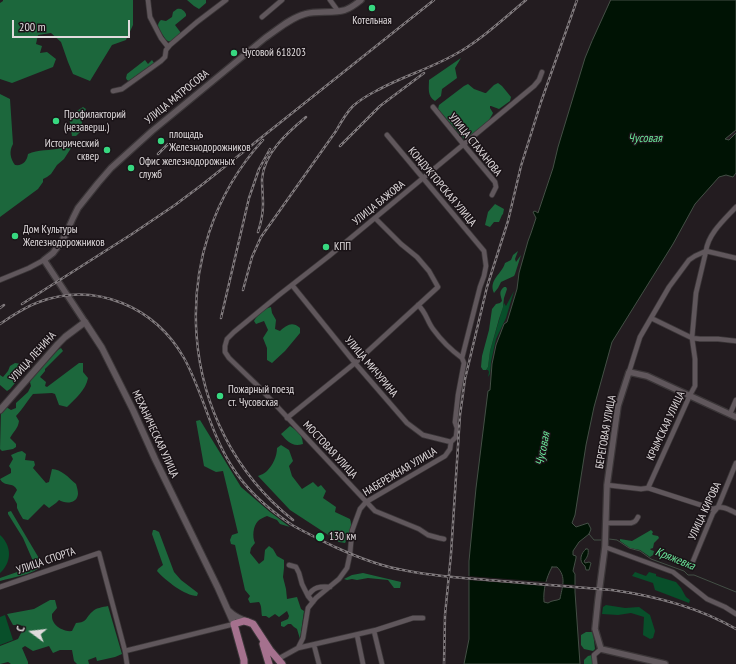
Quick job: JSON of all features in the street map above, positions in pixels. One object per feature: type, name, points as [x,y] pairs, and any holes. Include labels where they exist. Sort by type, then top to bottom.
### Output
[{"type":"main road","name":"УЛИЦА ЛЕНИНА","points":[[0,410],[58,344],[85,322]]},
{"type":"main road","name":"МЕХАНИЧЕСКАЯ УЛИЦА","points":[[85,322],[102,348],[131,405],[155,459],[234,624]]},
{"type":"main road","points":[[228,611],[233,616],[253,624],[270,650],[280,662]]},
{"type":"main road","points":[[244,664],[234,624],[244,621],[248,622]]},
{"type":"main road","points":[[257,630],[269,664]]},
{"type":"street","points":[[148,0],[150,17],[161,38],[168,47]]},
{"type":"street","points":[[113,92],[122,89],[161,62],[165,57],[168,47],[226,0]]},
{"type":"street","points":[[262,17],[282,0]]},
{"type":"street","points":[[330,0],[338,11]]},
{"type":"street","name":"УЛИЦА МАТРОСОВА","points":[[44,260],[53,253],[59,245],[65,236],[72,218],[111,168],[152,131],[265,38],[298,16],[315,12],[338,11],[349,8],[361,0]]},
{"type":"street","name":"УЛИЦА БАЖОВА","points":[[225,345],[228,338],[234,332],[423,179],[534,86],[542,72]]},
{"type":"street","name":"УЛИЦА СТАХАНОВА","points":[[433,107],[495,182],[496,187],[492,195]]},
{"type":"street","name":"КОНДУКТОРСКАЯ УЛИЦА","points":[[387,135],[484,250]]},
{"type":"street","points":[[736,207],[716,230],[707,244],[706,252],[736,258]]},
{"type":"street","points":[[287,418],[355,363],[438,287],[429,271],[417,257],[400,244],[375,218]]},
{"type":"street","name":"НАБЕРЕЖНАЯ УЛИЦА","points":[[298,648],[303,638],[308,608],[316,598],[339,579],[347,568],[352,531],[360,509],[366,502],[445,456],[450,449],[451,442],[456,437],[457,428],[455,422],[464,363],[462,358],[484,276],[486,266],[484,250]]},
{"type":"street","name":"БЕРЕГОВАЯ УЛИЦА","points":[[601,649],[595,629],[606,547],[607,485],[618,406],[640,337],[669,287],[689,260],[706,252]]},
{"type":"street","name":"КРЫМСКАЯ УЛИЦА","points":[[648,488],[695,386],[695,360],[692,338],[696,293],[706,252]]},
{"type":"street","points":[[0,280],[44,260]]},
{"type":"street","name":"МЕХАНИЧЕСКАЯ УЛИЦА","points":[[44,260],[85,322]]},
{"type":"street","name":"УЛИЦА МИЧУРИНА","points":[[292,284],[355,363],[407,423],[423,435],[451,442]]},
{"type":"street","points":[[418,305],[423,310],[435,332],[447,346],[462,358]]},
{"type":"street","points":[[651,318],[692,338],[736,341]]},
{"type":"street","name":"МОСТОВАЯ УЛИЦА","points":[[225,345],[225,352],[229,358],[257,385],[375,511],[428,534],[444,539]]},
{"type":"street","points":[[630,372],[647,376],[733,416],[736,400]]},
{"type":"street","name":"УЛИЦА КИРОВА","points":[[691,566],[736,463]]},
{"type":"street","points":[[607,485],[641,489],[648,488],[713,509],[718,507],[726,508],[736,513]]},
{"type":"street","points":[[606,523],[631,523],[637,520],[638,517]]},
{"type":"street","points":[[606,547],[673,572],[707,599],[736,614]]},
{"type":"street","name":"УЛИЦА СПОРТА","points":[[0,587],[99,553],[125,651]]},
{"type":"street","points":[[289,565],[296,567],[300,573],[302,584],[313,602]]},
{"type":"street","points":[[308,596],[310,591],[318,587],[330,586]]},
{"type":"street","points":[[280,662],[298,648],[374,631],[413,618],[423,618]]},
{"type":"street","points":[[127,664],[125,651],[234,624]]},
{"type":"street","points":[[374,631],[382,664]]},
{"type":"street","points":[[356,635],[363,664]]},
{"type":"street","points":[[314,645],[319,664]]},
{"type":"street","points":[[594,664],[594,655],[601,649],[665,664]]},
{"type":"green space","points":[[3,0],[133,0],[133,25],[126,40],[112,45],[90,81],[73,74],[61,42],[51,33],[38,35],[36,44],[42,46],[40,53],[47,52],[56,59],[53,67],[12,83],[0,79],[0,3]]},
{"type":"green space","points":[[187,0],[206,0],[206,3],[199,9]]},
{"type":"green space","points":[[177,9],[183,10],[186,16],[175,25],[181,33],[169,41],[165,39],[158,24],[161,20],[166,21],[172,17],[173,12]]},
{"type":"green space","points":[[461,58],[455,68],[457,78],[442,89],[441,96],[435,101],[432,99],[430,94],[429,80]]},
{"type":"green space","points":[[145,60],[148,64],[152,60],[154,63],[129,81],[127,80],[127,74]]},
{"type":"green space","points":[[498,83],[511,97],[510,101],[499,109],[490,106],[493,113],[489,120],[468,139],[464,139],[438,109],[439,105],[468,84],[474,89],[486,93]]},
{"type":"green space","points":[[0,94],[10,99],[13,144],[11,154],[15,165],[20,165],[24,162],[27,159],[28,154],[32,152],[53,150],[75,142],[64,159],[57,165],[51,174],[43,179],[43,182],[38,189],[0,217]]},
{"type":"green space","points":[[83,107],[86,109],[82,117],[82,130],[76,136],[72,136],[69,117]]},
{"type":"green space","points":[[495,204],[504,209],[503,214],[499,222],[494,222],[490,227],[485,225],[488,212]]},
{"type":"green space","points":[[518,251],[515,259],[516,262],[521,255],[514,276],[501,282],[494,293],[494,281],[505,263],[511,260],[513,255]]},
{"type":"green space","points":[[504,287],[507,289],[490,351],[488,367],[486,370],[483,370],[481,367],[482,356],[489,330],[492,309],[496,304],[502,301],[500,292]]},
{"type":"green space","points":[[514,291],[506,318],[496,339],[490,374],[488,377],[489,372],[486,370],[504,303],[506,306]]},
{"type":"green space","points":[[271,307],[272,313],[276,320],[275,329],[280,331],[292,324],[300,328],[300,333],[285,351],[272,363],[267,360],[267,348],[263,338],[268,330],[264,321],[256,324],[254,321],[261,312]]},
{"type":"green space","points":[[61,348],[63,351],[45,369],[40,377],[46,382],[45,386],[47,387],[79,363],[83,363],[83,372],[88,378],[85,386],[80,394],[67,407],[59,405],[55,394],[33,394],[16,416],[19,421],[17,428],[10,438],[16,444],[16,447],[2,451],[0,449],[1,411],[6,407],[11,410],[16,408],[16,403],[28,392],[31,386],[30,382],[32,378]]},
{"type":"green space","points":[[15,363],[21,364],[25,367],[25,371],[7,391],[0,385],[0,375],[3,377],[10,366]]},
{"type":"green space","points":[[200,420],[241,487],[290,527],[280,524],[277,520],[267,516],[260,520],[256,523],[254,529],[255,543],[251,548],[250,553],[259,564],[264,560],[265,550],[269,546],[273,549],[277,556],[284,560],[283,577],[287,599],[297,597],[301,609],[304,611],[300,639],[297,629],[291,624],[284,627],[281,626],[281,622],[288,619],[289,616],[287,611],[279,617],[275,614],[269,618],[262,616],[259,602],[250,603],[248,599],[250,596],[245,590],[235,545],[231,544],[230,540],[232,535],[238,533],[223,471],[216,472],[204,466],[196,421]]},
{"type":"green space","points":[[290,426],[301,435],[303,444],[296,445],[290,443],[281,434]]},
{"type":"green space","points":[[281,445],[289,450],[293,461],[289,466],[292,476],[302,489],[313,482],[318,487],[321,485],[326,491],[323,498],[336,507],[335,512],[350,519],[351,528],[345,543],[339,542],[290,510],[258,476],[269,469],[273,463],[277,448]]},
{"type":"green space","points":[[22,451],[26,454],[25,460],[34,461],[35,465],[33,468],[46,483],[49,482],[52,469],[55,469],[62,472],[76,484],[78,494],[75,500],[64,502],[59,500],[49,508],[44,504],[28,520],[23,519],[13,497],[17,490],[15,487],[2,482],[0,479],[11,473],[9,466],[13,459],[11,455]]},
{"type":"green space","points":[[11,511],[43,565],[34,571],[0,581],[0,578],[32,565],[33,561],[23,538],[8,514],[8,512]]},
{"type":"green space","points":[[153,530],[159,532],[174,572],[181,580],[198,593],[197,596],[181,590],[170,583],[157,571],[163,565],[152,534]]},
{"type":"green space","points":[[651,530],[653,535],[658,536],[659,538],[654,543],[653,548],[650,549],[654,551],[653,555],[650,557],[640,550],[630,548],[620,541],[620,539],[632,541]]},
{"type":"green space","points":[[0,535],[7,544],[9,554],[7,564],[0,573]]},
{"type":"green space","points":[[635,572],[646,576],[649,572],[656,574],[656,576],[676,582],[686,597],[690,600],[689,603],[655,590],[653,583],[632,576]]},
{"type":"green space","points":[[363,573],[401,582],[400,588],[394,588],[388,580],[368,578],[357,580],[344,579],[352,575]]},
{"type":"green space","points":[[50,600],[55,600],[57,608],[52,614],[54,623],[61,629],[70,631],[72,631],[76,623],[84,621],[93,611],[108,606],[122,654],[97,661],[96,657],[88,660],[89,664],[77,664],[74,661],[72,650],[60,650],[53,653],[49,646],[33,651],[25,646],[22,648],[28,664],[11,664],[8,662],[0,664],[0,646],[18,639],[24,627],[20,625],[13,625],[7,614],[34,609]]},
{"type":"green space","points":[[606,605],[625,608],[639,607],[650,615],[655,631],[653,638],[650,639],[643,635],[644,617],[631,613],[618,615],[602,614],[603,607]]},
{"type":"green space","points":[[5,615],[13,640],[0,645],[0,617]]},
{"type":"green space","points":[[586,632],[593,632],[595,649],[593,651],[584,649],[581,645],[581,635]]},
{"type":"green space","points":[[592,655],[592,664],[584,664],[584,660],[588,656]]},
{"type":"water","name":"Чусовая","points":[[611,0],[736,0],[736,130],[725,139],[729,140],[736,133],[736,173],[733,177],[726,175],[719,177],[695,204],[673,244],[612,342],[594,407],[586,445],[575,515],[572,523],[576,527],[588,523],[591,529],[589,534],[579,542],[573,551],[573,555],[576,556],[573,571],[575,574],[580,664],[464,664],[469,639],[469,561],[476,488],[488,391],[490,390],[492,364],[496,345],[504,324],[507,322],[517,289],[519,273],[536,218],[533,212],[535,211],[538,213],[553,168],[585,58]],"holes":[[[552,567],[557,567],[563,578],[560,599],[548,603],[544,602],[545,584],[548,575]]]},
{"type":"water","points":[[586,549],[588,549],[588,554],[584,561],[585,563],[591,563],[589,570],[586,570],[581,559]]},
{"type":"pier","points":[[467,576],[548,582],[547,586],[467,580]]},
{"type":"pier","points":[[562,584],[578,585],[577,589],[561,587]]},
{"type":"waterway","name":"Кряжевка","points":[[589,534],[594,540],[601,540]]},
{"type":"waterway","name":"Кряжевка","points":[[609,539],[617,540],[629,548],[640,551],[651,559],[684,571],[688,575],[694,575],[736,592]]},
{"type":"railway","points":[[22,304],[175,205],[434,0]]},
{"type":"railway","points":[[243,290],[252,257],[261,237],[353,106],[367,96],[395,81],[435,65],[464,49],[526,0]]},
{"type":"railway","points":[[444,664],[445,615],[451,554],[460,415],[465,379],[487,287],[508,221],[521,166],[541,102],[577,0]]},
{"type":"railway","points":[[340,146],[380,106],[424,73]]},
{"type":"railway","points":[[258,232],[263,211],[262,179],[267,161],[284,137],[306,117]]},
{"type":"railway","points":[[263,140],[231,184],[209,233],[198,284],[197,336],[206,388],[225,437],[254,481],[293,520]]},
{"type":"railway","points":[[158,154],[168,144]]},
{"type":"railway","points":[[221,318],[249,198],[259,169],[270,149]]},
{"type":"railway","points":[[0,324],[29,306],[60,296],[82,295],[102,297],[122,303],[140,312],[157,325],[172,340],[184,358],[191,371],[217,439],[243,483],[266,506],[292,525],[335,547],[368,561],[394,568],[427,574],[612,590],[645,596],[661,599],[707,614],[736,629]]},
{"type":"railway","points":[[0,308],[4,305]]},
{"type":"place","name":"Котельная","points":[[372,8]]},
{"type":"place","name":"Чусовой 618203","points":[[234,53]]},
{"type":"place","name":"Профилакторий (незаверш.)","points":[[56,121]]},
{"type":"place","name":"площадь Железнодорожников","points":[[161,141]]},
{"type":"place","name":"Исторический сквер","points":[[107,150]]},
{"type":"place","name":"Офис железнодорожных служб","points":[[131,168]]},
{"type":"place","name":"Дом Культуры Железнодорожников","points":[[15,236]]},
{"type":"place","name":"КПП","points":[[326,247]]},
{"type":"place","name":"Пожарный поезд ст. Чусовская","points":[[220,396]]},
{"type":"place","name":"130 км","points":[[320,537]]}]
